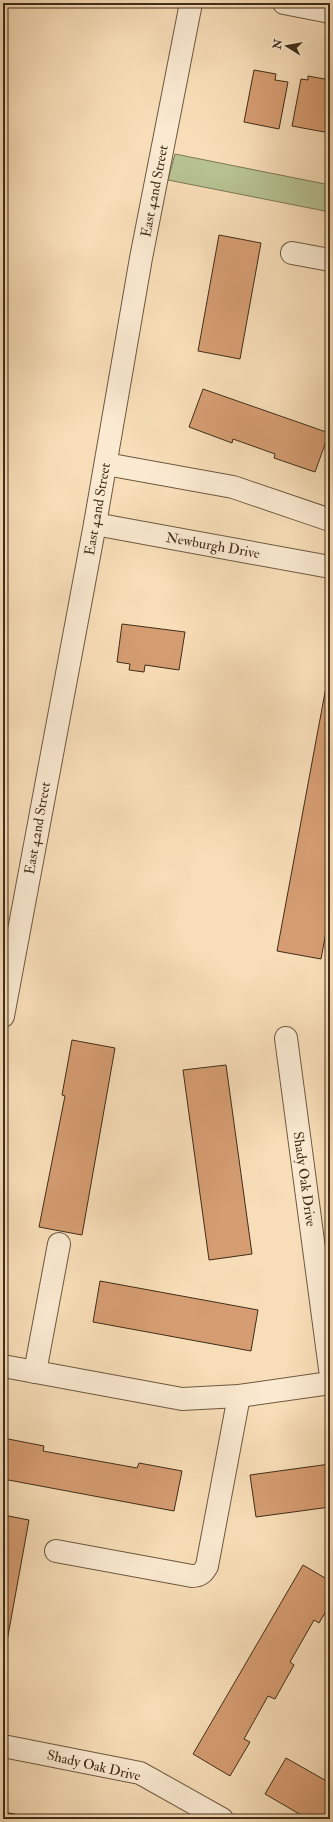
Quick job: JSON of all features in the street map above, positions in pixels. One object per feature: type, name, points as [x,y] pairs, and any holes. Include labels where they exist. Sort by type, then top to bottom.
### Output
[{"type":"street","name":"East 42nd Street","points":[[3,1016],[70,649],[106,464],[141,258],[190,3]]},
{"type":"street","points":[[284,3],[330,12]]},
{"type":"street","points":[[292,253],[330,260]]},
{"type":"street","points":[[106,464],[233,487],[330,520]]},
{"type":"street","name":"Newburgh Drive","points":[[95,524],[330,567]]},
{"type":"street","name":"Shady Oak Drive","points":[[286,1038],[330,1369]]},
{"type":"street","points":[[35,1372],[60,1244]]},
{"type":"street","points":[[3,1366],[172,1398],[192,1399],[239,1396],[330,1383]]},
{"type":"street","points":[[56,1551],[198,1576],[202,1574],[207,1566],[239,1396]]},
{"type":"street","name":"Shady Oak Drive","points":[[3,1746],[140,1773],[222,1819]]},
{"type":"green space","points":[[175,154],[330,185],[330,212],[168,180]]},
{"type":"building","points":[[254,70],[276,74],[275,80],[288,82],[279,129],[244,122]]},
{"type":"building","points":[[308,76],[330,80],[330,133],[292,126],[301,79],[308,80]]},
{"type":"building","points":[[219,235],[261,243],[240,359],[198,351]]},
{"type":"building","points":[[203,389],[329,433],[315,472],[274,458],[275,454],[233,439],[232,443],[189,427]]},
{"type":"building","points":[[122,624],[185,632],[179,670],[145,665],[144,672],[129,670],[130,664],[117,662]]},
{"type":"building","points":[[326,687],[330,687],[330,890],[328,902],[330,903],[330,911],[321,959],[277,951]]},
{"type":"building","points":[[72,1040],[115,1048],[82,1235],[39,1227],[65,1096],[62,1095]]},
{"type":"building","points":[[226,1065],[252,1254],[209,1260],[183,1070]]},
{"type":"building","points":[[100,1281],[258,1310],[251,1351],[93,1322]]},
{"type":"building","points":[[3,1438],[44,1446],[43,1451],[137,1468],[139,1463],[182,1471],[174,1511],[3,1479]]},
{"type":"building","points":[[330,1464],[330,1507],[256,1517],[250,1475]]},
{"type":"building","points":[[3,1515],[29,1520],[3,1663]]},
{"type":"building","points":[[303,1565],[330,1581],[330,1604],[319,1623],[314,1620],[290,1662],[294,1665],[275,1699],[268,1696],[244,1739],[250,1742],[230,1776],[193,1754]]},
{"type":"building","points":[[286,1758],[330,1783],[330,1819],[308,1819],[265,1794]]},
{"type":"building","points":[[3,1812],[42,1819],[3,1819]]}]
